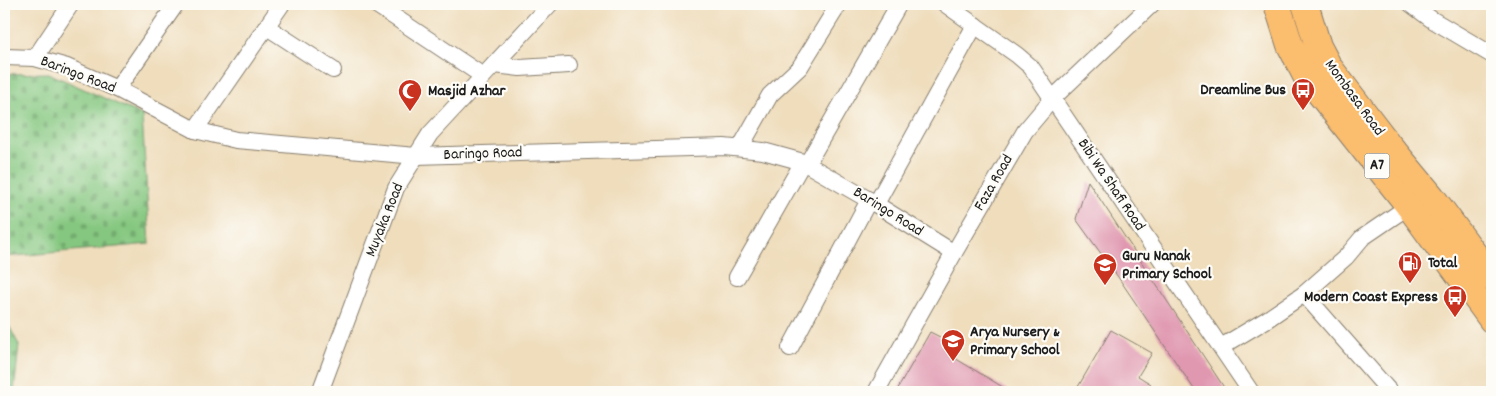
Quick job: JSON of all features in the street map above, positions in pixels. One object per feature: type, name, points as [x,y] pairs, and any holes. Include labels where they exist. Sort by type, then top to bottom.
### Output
[{"type":"highway","name":"A7","points":[[1277,4],[1290,45],[1306,76],[1409,206],[1492,320]]},
{"type":"highway","name":"Mombasa Road","points":[[1305,4],[1318,46],[1329,67],[1388,144],[1432,197],[1492,278]]},
{"type":"street","points":[[35,58],[71,4]]},
{"type":"street","points":[[117,89],[176,4]]},
{"type":"street","points":[[195,130],[282,4]]},
{"type":"street","points":[[375,4],[488,70],[569,65]]},
{"type":"street","name":"Muyaka Road","points":[[320,392],[396,188],[430,134],[550,4]]},
{"type":"street","points":[[740,148],[770,95],[800,67],[839,4]]},
{"type":"street","points":[[737,277],[898,4]]},
{"type":"street","name":"Bibi Wa Shafi Road","points":[[945,4],[1024,60],[1031,67],[1251,392]]},
{"type":"street","name":"Faza Road","points":[[876,392],[1025,131],[1052,99],[1152,4]]},
{"type":"street","points":[[1411,4],[1431,19],[1492,55]]},
{"type":"street","points":[[790,348],[975,25]]},
{"type":"street","points":[[267,27],[333,70]]},
{"type":"street","points":[[507,50],[520,68]]},
{"type":"street","name":"Baringo Road","points":[[4,57],[35,58],[66,67],[117,89],[195,130],[236,140],[416,156],[724,147],[763,151],[805,163],[873,202],[954,253]]},
{"type":"street","points":[[1221,346],[1266,320],[1304,294],[1346,257],[1362,238],[1409,206]]},
{"type":"street","points":[[1304,294],[1390,392]]},
{"type":"green space","points":[[48,73],[142,115],[150,244],[4,257],[4,74]]},
{"type":"green space","points":[[4,316],[19,345],[14,392],[4,392]]},
{"type":"building","points":[[1088,181],[1227,392],[1196,392],[1076,219]]},
{"type":"building","points":[[1111,330],[1152,353],[1138,376],[1151,384],[1146,392],[1075,392]]},
{"type":"building","name":"Arya Nursery & Primary School","points":[[930,332],[958,346],[953,357],[1011,392],[896,392]]},
{"type":"place","name":"Dreamline Bus","points":[[1303,111]]},
{"type":"place","name":"Masjid Azhar","points":[[410,112]]},
{"type":"place","name":"Total","points":[[1410,284]]},
{"type":"place","name":"Guru Nanak Primary School","points":[[1105,286]]},
{"type":"place","name":"Modern Coast Express","points":[[1455,318]]},
{"type":"place","name":"Arya Nursery & Primary School","points":[[953,362]]}]
